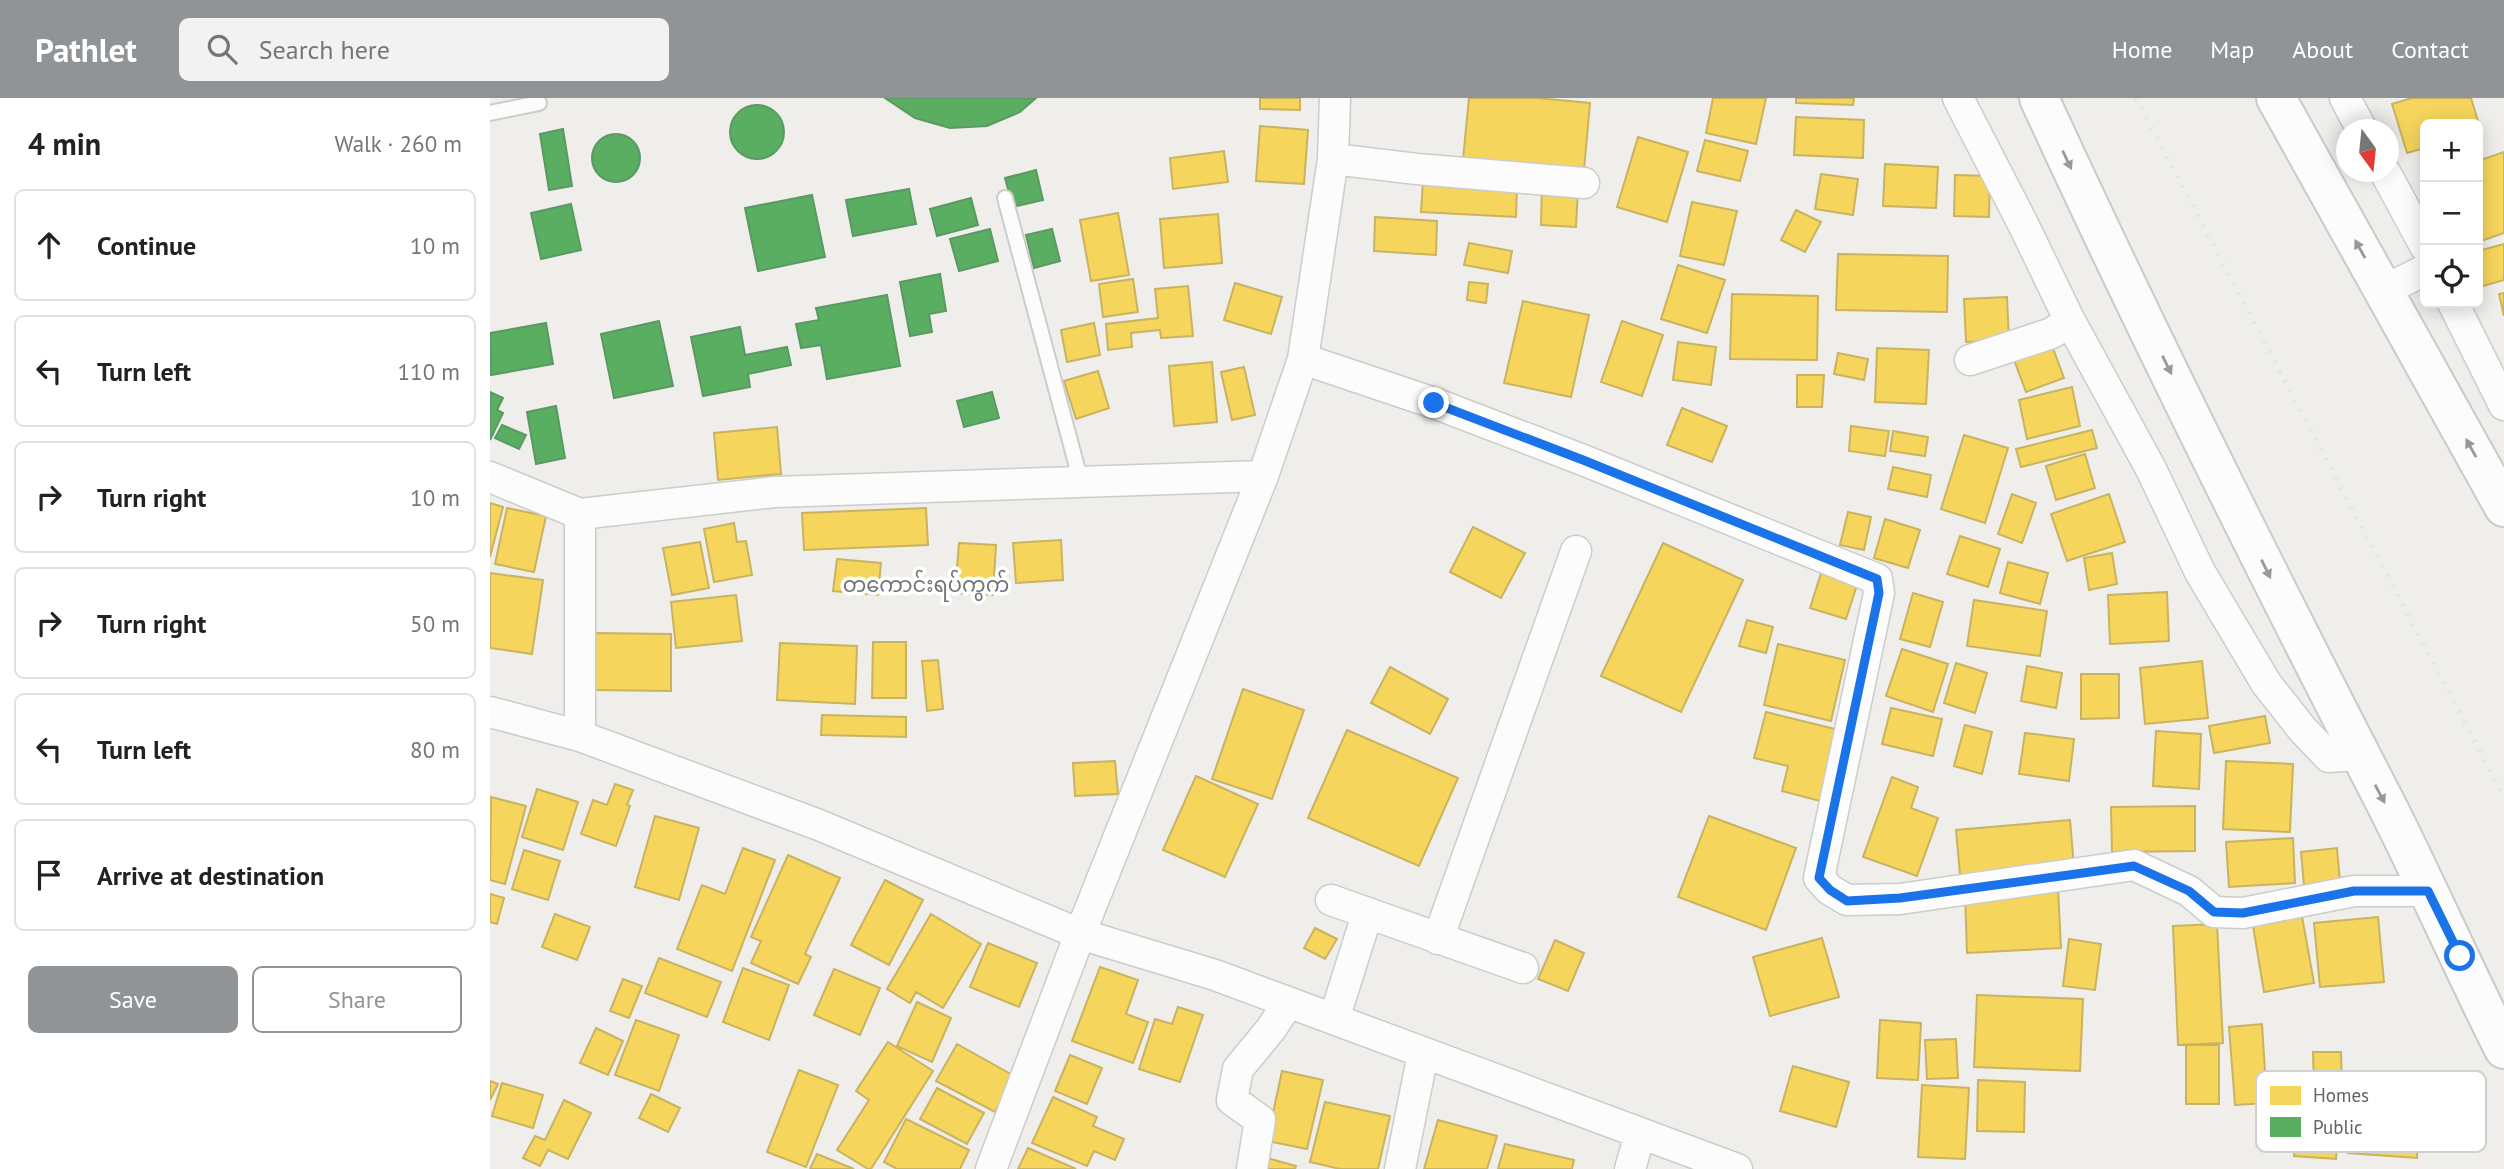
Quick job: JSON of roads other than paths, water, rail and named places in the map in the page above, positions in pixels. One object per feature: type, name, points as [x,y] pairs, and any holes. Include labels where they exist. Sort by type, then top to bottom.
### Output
[{"type":"main road","points":[[2039,98],[2105,242],[2504,1049]]},
{"type":"main road","points":[[2276,98],[2504,507]]},
{"type":"street","points":[[991,1169],[1080,934],[1263,476],[1303,359],[1333,159],[1335,98]]},
{"type":"street","points":[[1958,98],[2070,321],[2151,468],[2200,572],[2266,683],[2303,730],[2329,757],[2360,755]]},
{"type":"street","points":[[2345,98],[2356,119]]},
{"type":"street","points":[[1333,159],[1584,183]]},
{"type":"street","points":[[2390,182],[2424,245]]},
{"type":"street","points":[[2384,291],[2420,273]]},
{"type":"street","points":[[2456,308],[2504,405]]},
{"type":"street","points":[[1970,360],[2052,333],[2070,321]]},
{"type":"street","points":[[1303,359],[1434,403],[1570,455],[1877,579],[1879,593],[1819,878],[1830,890],[1847,901],[1900,898],[2134,866],[2189,891],[2214,912],[2243,913],[2354,891],[2428,891]]},
{"type":"street","points":[[490,477],[580,514],[775,492],[1263,476]]},
{"type":"street","points":[[580,514],[580,736]]},
{"type":"street","points":[[1438,939],[1576,551]]},
{"type":"street","points":[[490,712],[580,736],[819,825],[1080,934],[1215,975],[1737,1169]]},
{"type":"street","points":[[1331,900],[1367,915],[1523,968]]},
{"type":"street","points":[[1334,1019],[1367,915]]},
{"type":"street","points":[[1252,1169],[1260,1119],[1232,1100],[1238,1069],[1271,1029],[1288,1003]]},
{"type":"street","points":[[1400,1169],[1423,1054]]},
{"type":"street","points":[[1629,1169],[1640,1134]]},
{"type":"lane","points":[[490,113],[539,103]]},
{"type":"lane","points":[[1005,198],[1081,482]]},
{"type":"railway","points":[[2136,98],[2504,797]]},
{"type":"district","name":"တကောင်းရပ်ကွက်","points":[[926,584]]}]
